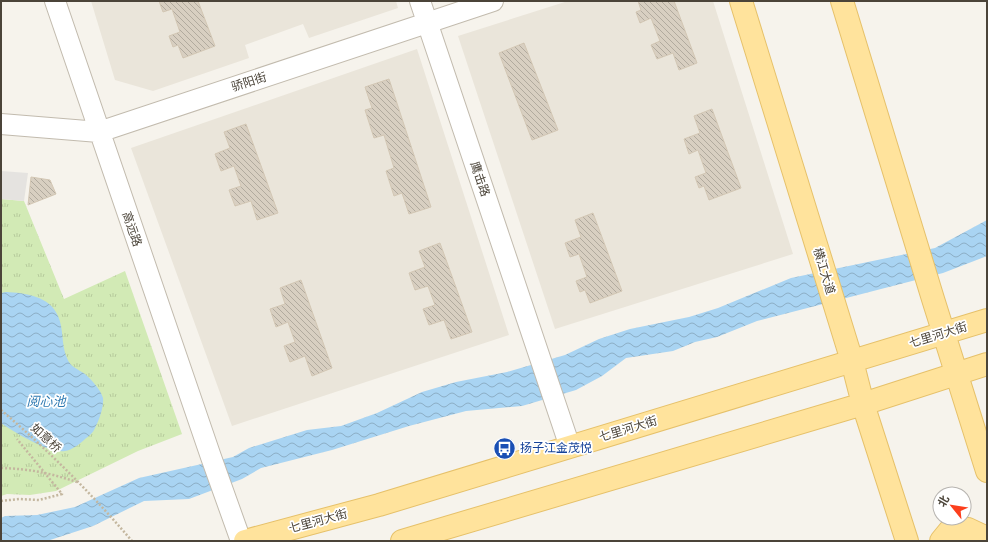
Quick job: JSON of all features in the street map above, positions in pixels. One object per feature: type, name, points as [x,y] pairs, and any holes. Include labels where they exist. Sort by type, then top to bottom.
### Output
[{"type":"main road","name":"横江大道","points":[[741,1],[852,361],[863,404],[907,541]]},
{"type":"main road","points":[[842,1],[987,471]]},
{"type":"main road","name":"七里河大街","points":[[245,541],[379,505],[987,320]]},
{"type":"main road","points":[[402,541],[863,404],[987,364]]},
{"type":"main road","points":[[941,541],[950,530],[968,529],[987,538]]},
{"type":"street","name":"高远路","points":[[55,1],[241,541]]},
{"type":"street","name":"鹰击路","points":[[420,1],[570,447]]},
{"type":"street","name":"骄阳街","points":[[1,124],[99,132],[493,1]]},
{"type":"path","name":"如意桥","points":[[1,410],[40,444],[104,509],[132,541]]},
{"type":"path","points":[[1,501],[19,499],[39,500],[62,494],[16,439]]},
{"type":"path","name":"如意桥","points":[[1,468],[26,469],[49,473],[77,482]]},
{"type":"shaded area","points":[[91,1],[396,1],[398,8],[309,38],[303,24],[245,45],[249,58],[153,91],[115,80]]},
{"type":"shaded area","points":[[568,1],[713,1],[793,254],[555,329],[458,36]]},
{"type":"shaded area","points":[[417,49],[509,335],[232,426],[131,148]]},
{"type":"shaded area","points":[[1,171],[28,173],[24,201],[1,199]]},
{"type":"green space","points":[[1,199],[24,201],[64,299],[125,271],[182,434],[138,451],[56,491],[30,495],[7,494],[1,496]]},
{"type":"water","points":[[987,220],[987,256],[943,273],[757,321],[717,337],[695,342],[673,351],[626,358],[602,376],[576,390],[522,406],[466,411],[409,426],[332,450],[261,468],[242,479],[189,499],[144,501],[93,526],[47,541],[1,541],[1,518],[5,516],[37,515],[75,507],[139,478],[233,457],[249,448],[307,430],[341,426],[377,413],[422,392],[456,382],[507,372],[565,355],[599,339],[630,329],[689,317],[718,308],[791,278],[935,248]]},
{"type":"water","name":"阅心池","points":[[1,293],[21,293],[36,297],[49,304],[54,309],[60,321],[65,353],[68,361],[72,366],[90,379],[102,395],[102,409],[94,430],[81,443],[65,451],[58,451],[42,446],[23,437],[1,423]]},
{"type":"building","points":[[159,1],[198,1],[215,46],[183,58],[178,45],[173,47],[169,36],[180,32],[172,9],[163,12]]},
{"type":"building","points":[[638,1],[674,1],[697,63],[679,70],[673,53],[657,59],[651,45],[660,41],[651,18],[640,23],[636,12],[641,10]]},
{"type":"building","points":[[524,43],[558,130],[532,140],[499,53]]},
{"type":"building","points":[[389,79],[431,207],[409,214],[402,193],[394,196],[386,171],[394,168],[384,135],[374,138],[365,110],[372,108],[365,87]]},
{"type":"building","points":[[712,109],[741,188],[709,200],[704,186],[699,188],[695,177],[706,173],[698,150],[689,154],[684,139],[700,133],[694,116]]},
{"type":"building","points":[[246,124],[278,213],[257,220],[251,201],[235,206],[229,190],[241,186],[234,166],[221,171],[215,154],[230,148],[224,132]]},
{"type":"building","points":[[31,177],[50,180],[56,194],[28,205]]},
{"type":"building","points":[[593,213],[622,291],[590,303],[585,290],[580,292],[576,281],[587,277],[579,254],[570,257],[565,243],[581,237],[575,220]]},
{"type":"building","points":[[440,243],[472,332],[451,339],[444,320],[429,325],[423,309],[435,305],[428,286],[415,290],[409,273],[425,267],[419,251]]},
{"type":"building","points":[[301,280],[332,368],[312,376],[305,356],[290,362],[284,346],[295,342],[288,322],[276,327],[270,309],[285,304],[280,288]]},
{"type":"place","name":"扬子江金茂悦","points":[[504,448]]}]
